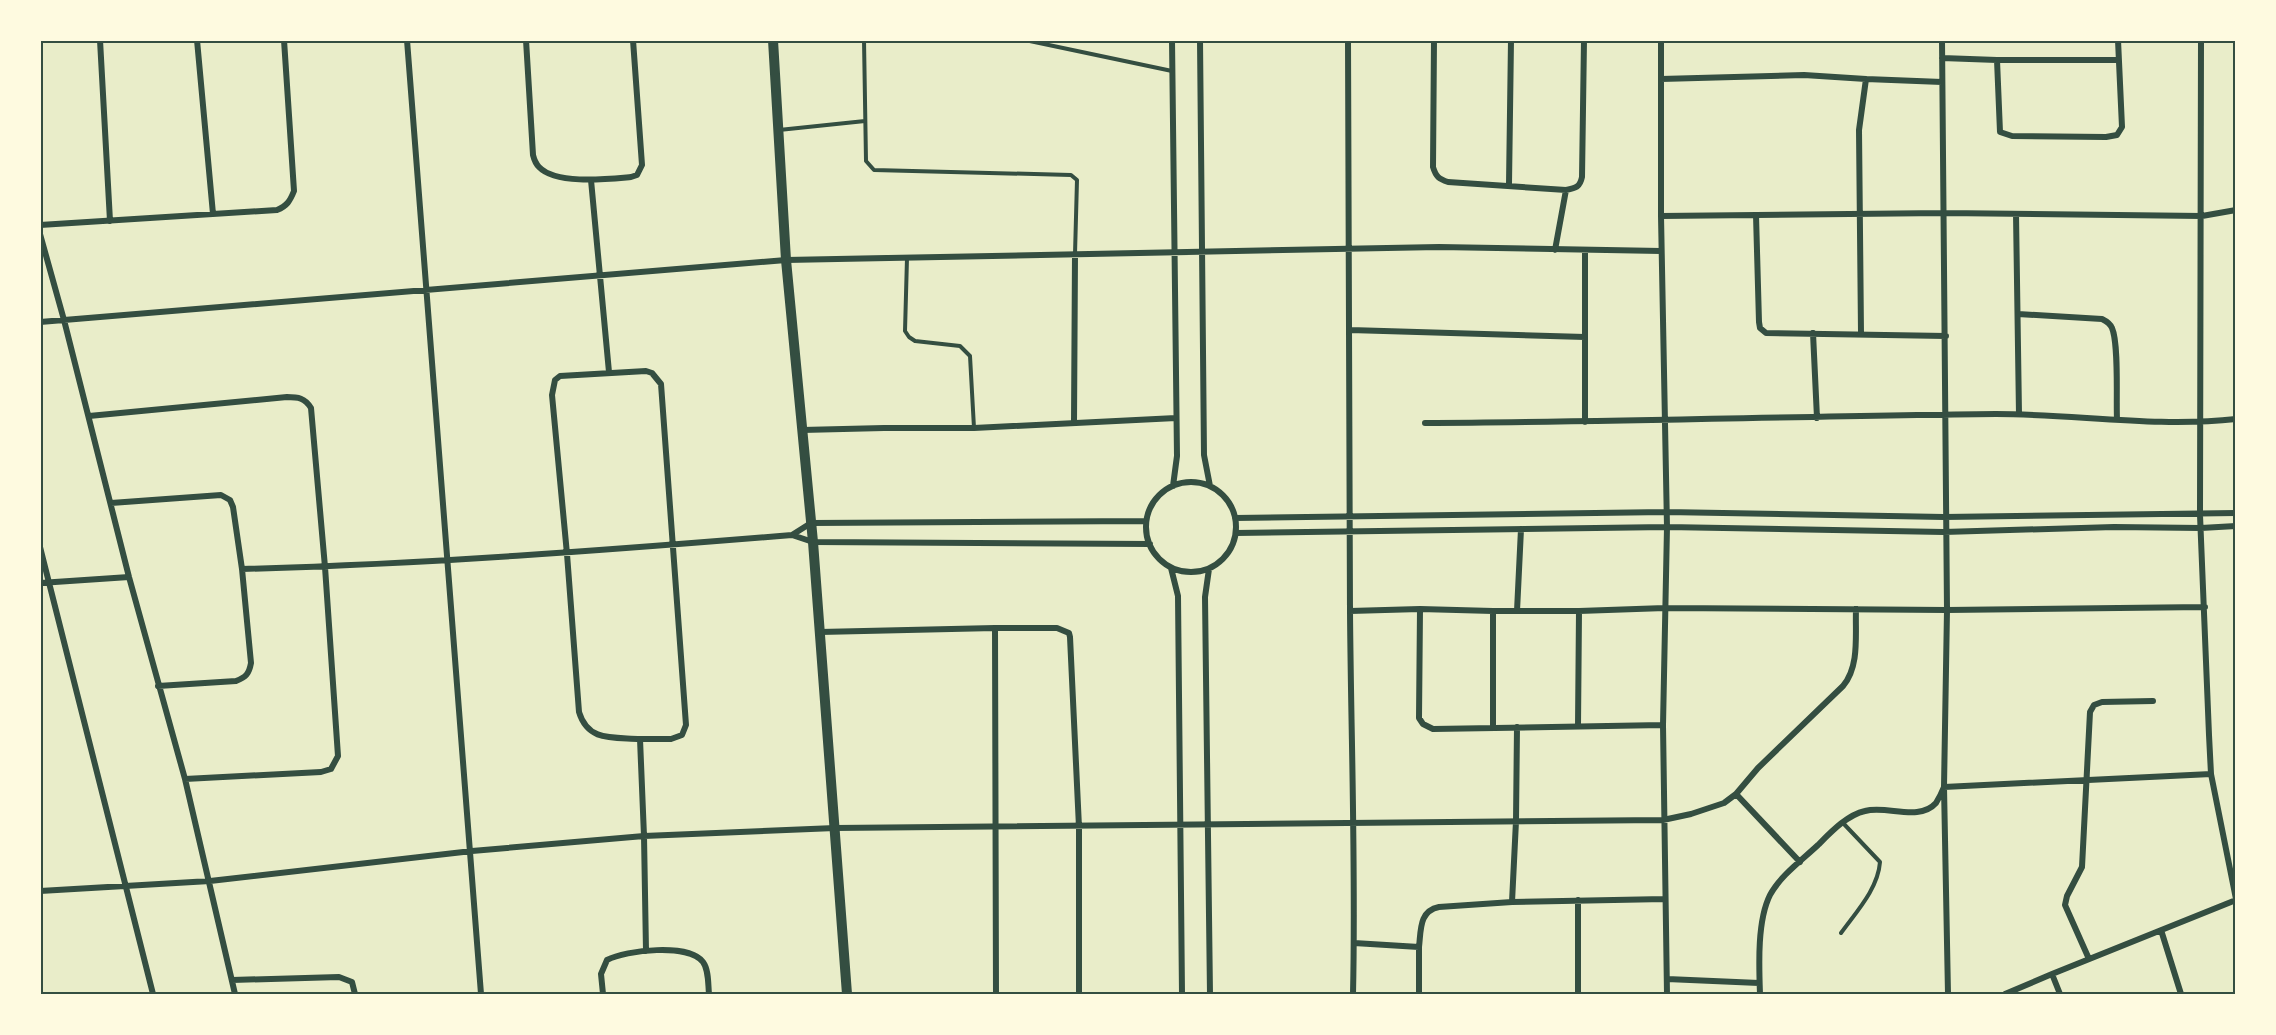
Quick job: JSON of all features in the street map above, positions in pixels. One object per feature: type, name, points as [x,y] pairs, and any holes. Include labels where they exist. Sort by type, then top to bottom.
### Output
[{"type":"main road","points":[[773,40],[786,260],[813,542],[847,994]]},
{"type":"street","points":[[100,40],[110,221]]},
{"type":"street","points":[[197,40],[213,214]]},
{"type":"street","points":[[40,225],[277,210],[285,207],[294,191],[284,40]]},
{"type":"street","points":[[407,40],[472,851],[481,994]]},
{"type":"street","points":[[526,40],[533,155],[537,166],[553,176],[591,180],[631,177],[637,175],[642,165],[633,40]]},
{"type":"street","points":[[1172,40],[1176,418],[1173,486]]},
{"type":"street","points":[[1200,40],[1204,454],[1210,486]]},
{"type":"street","points":[[1348,40],[1350,611],[1354,823],[1353,994]]},
{"type":"street","points":[[1434,40],[1433,168],[1440,180],[1566,190],[1580,185],[1582,177],[1584,40]]},
{"type":"street","points":[[1509,184],[1510,40]]},
{"type":"street","points":[[1661,40],[1661,250],[1667,527],[1663,725],[1667,994]]},
{"type":"street","points":[[1942,40],[1946,336],[1944,532],[1947,610],[1944,787],[1948,994]]},
{"type":"street","points":[[1997,60],[2000,132],[2012,136],[2106,137],[2117,135],[2122,127],[2118,40]]},
{"type":"street","points":[[2005,994],[2235,900],[2211,774],[2200,515],[2202,423],[2201,40]]},
{"type":"street","points":[[1942,58],[2118,60]]},
{"type":"street","points":[[1661,79],[1804,75],[1942,82]]},
{"type":"street","points":[[1861,333],[1859,130],[1866,79]]},
{"type":"street","points":[[591,180],[602,276],[609,372]]},
{"type":"street","points":[[1555,250],[1566,190]]},
{"type":"street","points":[[1661,216],[1944,213],[2202,216],[2235,210]]},
{"type":"street","points":[[2016,214],[2019,414]]},
{"type":"street","points":[[1756,215],[1758,322],[1760,328],[1766,333],[1773,335],[1861,333],[1946,336]]},
{"type":"street","points":[[40,234],[129,577],[185,779],[235,994]]},
{"type":"street","points":[[40,322],[426,288],[786,260],[1350,248],[1661,250]]},
{"type":"street","points":[[1585,251],[1585,422]]},
{"type":"street","points":[[1074,423],[1076,254]]},
{"type":"street","points":[[2018,314],[2102,318],[2108,321],[2115,341],[2117,420]]},
{"type":"street","points":[[1350,330],[1585,337]]},
{"type":"street","points":[[1813,333],[1817,418]]},
{"type":"street","points":[[646,371],[652,373],[661,384],[687,725],[682,735],[671,739],[596,735],[583,724],[579,712],[552,386],[560,376],[609,372],[646,371]]},
{"type":"street","points":[[89,416],[287,397],[300,398],[308,402],[311,408],[338,756],[335,765],[331,769],[321,771],[185,779]]},
{"type":"street","points":[[1425,423],[2019,414],[2202,423],[2235,419]]},
{"type":"street","points":[[802,430],[974,428],[1176,418]]},
{"type":"street","points":[[1192,482],[1210,486],[1226,499],[1235,518],[1236,533],[1231,548],[1222,560],[1197,572],[1184,572],[1171,568],[1162,562],[1150,544],[1146,521],[1151,506],[1161,494],[1173,486],[1192,482]]},
{"type":"street","points":[[111,503],[221,495],[226,497],[233,507],[242,569],[251,663],[249,672],[245,678],[236,681],[158,686]]},
{"type":"street","points":[[1235,518],[1666,512],[1944,517],[2235,513]]},
{"type":"street","points":[[792,535],[811,523],[1146,521]]},
{"type":"street","points":[[1236,533],[1667,527],[1944,532],[2235,526]]},
{"type":"street","points":[[1517,611],[1521,529]]},
{"type":"street","points":[[242,569],[325,567],[567,554],[792,535],[813,542],[1150,544]]},
{"type":"street","points":[[40,547],[153,994]]},
{"type":"street","points":[[1171,568],[1178,596],[1182,994]]},
{"type":"street","points":[[1209,568],[1205,597],[1210,994]]},
{"type":"street","points":[[40,583],[129,577]]},
{"type":"street","points":[[1350,611],[2205,607]]},
{"type":"street","points":[[1420,609],[1419,718],[1423,724],[1433,729],[1663,725]]},
{"type":"street","points":[[40,891],[210,881],[472,851],[644,836],[836,828],[996,825],[1663,820],[1724,803],[1736,794],[1758,768],[1848,680],[1854,664],[1856,609]]},
{"type":"street","points":[[1578,726],[1579,611]]},
{"type":"street","points":[[1493,612],[1493,727]]},
{"type":"street","points":[[995,628],[996,994]]},
{"type":"street","points":[[820,632],[1057,628],[1069,633],[1079,826],[1079,994]]},
{"type":"street","points":[[2089,959],[2065,905],[2067,896],[2082,867],[2090,712],[2094,705],[2102,702],[2153,700]]},
{"type":"street","points":[[1512,902],[1517,727]]},
{"type":"street","points":[[640,739],[646,951]]},
{"type":"street","points":[[1944,787],[2211,774]]},
{"type":"street","points":[[1760,994],[1762,927],[1766,906],[1778,884],[1851,816],[1871,809],[1915,813],[1924,811],[1935,804],[1944,787]]},
{"type":"street","points":[[1736,794],[1800,862]]},
{"type":"street","points":[[1419,994],[1419,947],[1422,921],[1425,913],[1430,909],[1512,902],[1665,899]]},
{"type":"street","points":[[1578,900],[1578,994]]},
{"type":"street","points":[[2161,930],[2181,994]]},
{"type":"street","points":[[1354,943],[1419,947]]},
{"type":"street","points":[[603,994],[601,974],[607,960],[616,955],[646,951],[687,952],[696,956],[704,962],[709,994]]},
{"type":"street","points":[[2052,974],[2060,994]]},
{"type":"street","points":[[232,980],[339,977],[352,982],[356,994]]},
{"type":"street","points":[[1667,979],[1760,983]]},
{"type":"lane","points":[[864,40],[866,161],[874,170],[1071,175],[1077,180],[1076,254]]},
{"type":"lane","points":[[1025,40],[1172,71]]},
{"type":"lane","points":[[778,130],[865,121]]},
{"type":"lane","points":[[906,258],[905,331],[915,341],[960,346],[966,350],[970,356],[974,428]]},
{"type":"lane","points":[[1841,933],[1874,885],[1879,875],[1880,862],[1843,823]]}]
